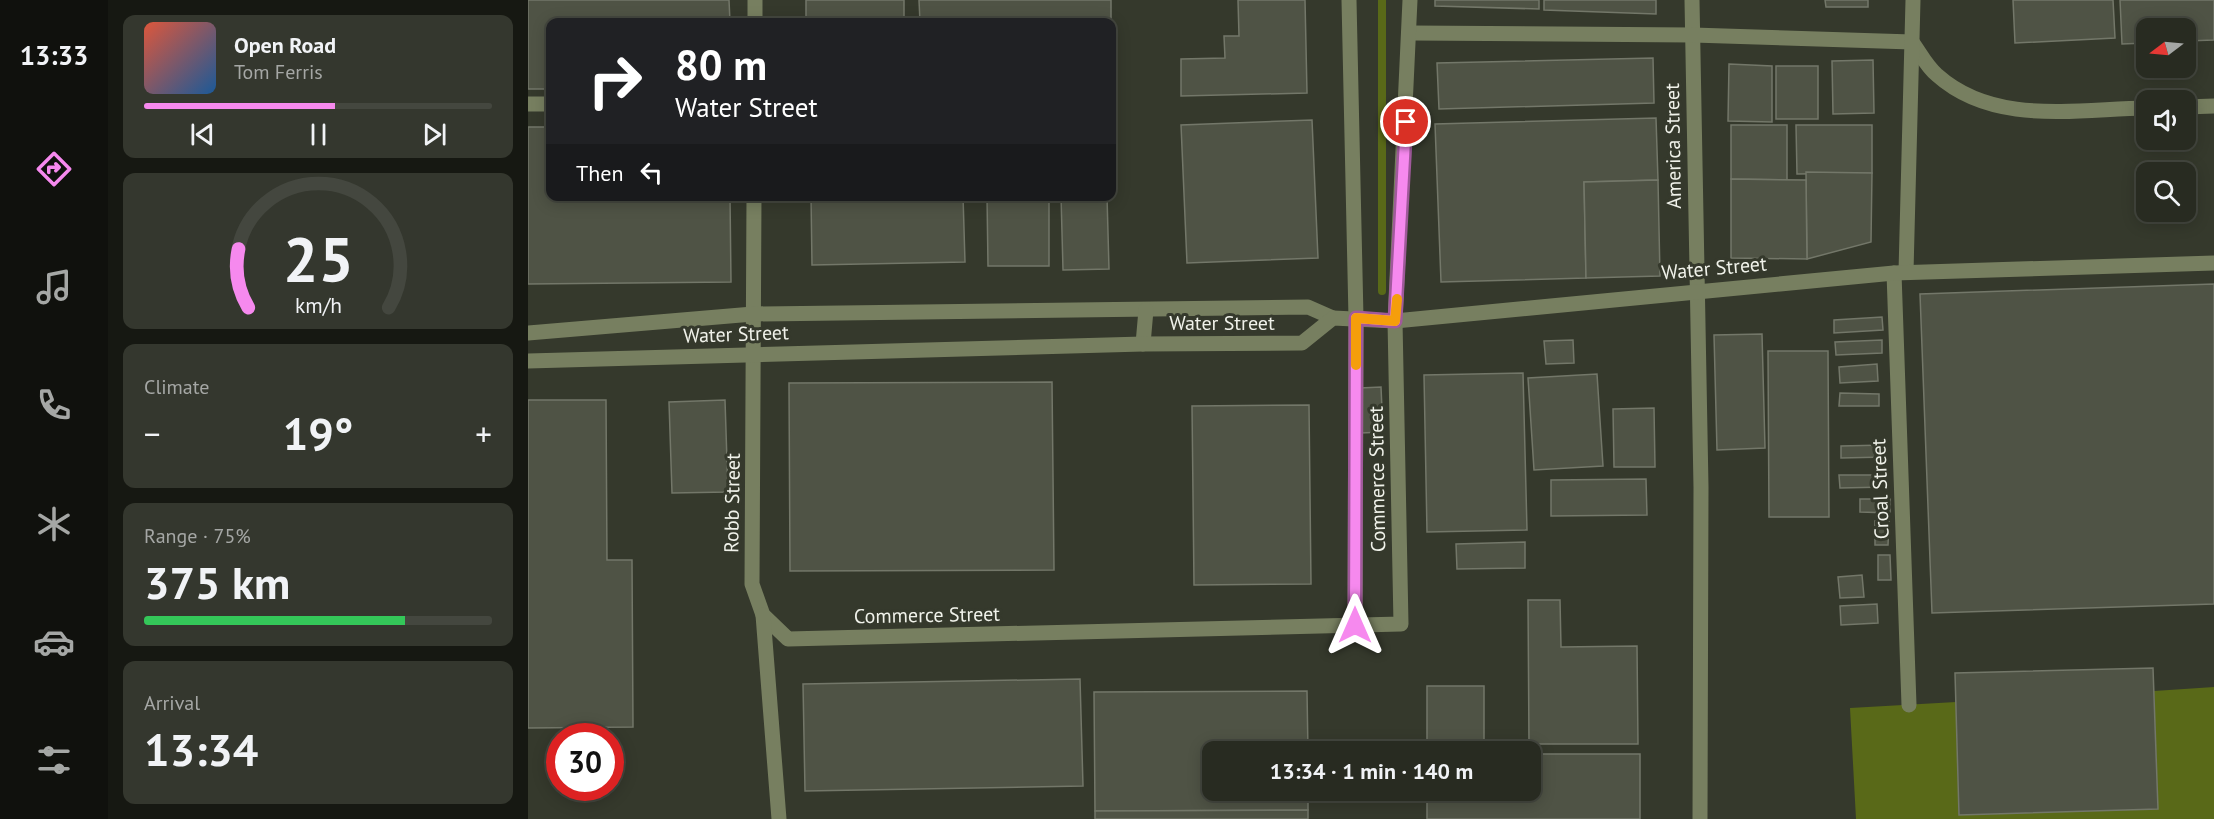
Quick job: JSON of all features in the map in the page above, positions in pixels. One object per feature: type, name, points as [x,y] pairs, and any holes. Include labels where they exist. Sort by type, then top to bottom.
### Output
[{"type":"street","points":[[755,0],[755,18]]},
{"type":"street","name":"Commerce Street","points":[[1349,0],[1356,318],[1355,625]]},
{"type":"street","name":"Commerce Street","points":[[788,639],[1401,624],[1395,321],[1411,33],[1410,0]]},
{"type":"street","name":"America Street","points":[[1692,0],[1701,487],[1700,819]]},
{"type":"street","name":"Croal Street","points":[[1909,705],[1900,272],[1913,0]]},
{"type":"street","points":[[1411,33],[1693,35],[1912,42],[1936,74],[1978,101],[1999,108],[2023,111],[2136,108]]},
{"type":"street","points":[[528,104],[546,104]]},
{"type":"street","points":[[2196,107],[2214,106]]},
{"type":"street","points":[[754,201],[755,354]]},
{"type":"street","name":"Water Street","points":[[528,333],[753,314],[1308,307],[1333,318],[1395,321],[1900,272],[2214,263]]},
{"type":"street","points":[[1143,344],[1146,310]]},
{"type":"street","name":"Water Street","points":[[528,361],[1143,344],[1302,343],[1333,318]]},
{"type":"street","name":"Robb Street","points":[[755,354],[752,584],[763,615],[788,639]]},
{"type":"street","points":[[763,615],[778,819]]},
{"type":"shaded area","points":[[2214,687],[2214,819],[1856,819],[1850,708],[1956,702],[1959,815],[2158,808],[2154,691]]},
{"type":"building","points":[[528,0],[729,0],[730,18],[546,18],[546,89],[528,89]]},
{"type":"building","points":[[806,0],[904,0],[904,18],[806,18]]},
{"type":"building","points":[[919,0],[1111,0],[1111,18],[920,18]]},
{"type":"building","points":[[1238,0],[1305,0],[1307,93],[1181,96],[1181,59],[1225,58],[1224,36],[1239,36]]},
{"type":"building","points":[[1435,0],[1539,0],[1539,9],[1435,6]]},
{"type":"building","points":[[1544,0],[1656,0],[1656,14],[1544,10]]},
{"type":"building","points":[[1825,0],[1868,0],[1868,7],[1826,7]]},
{"type":"building","points":[[2013,0],[2113,0],[2115,38],[2015,43]]},
{"type":"building","points":[[2120,0],[2214,0],[2214,40],[2196,41],[2196,18],[2136,18],[2136,43],[2122,44]]},
{"type":"building","points":[[1653,58],[1654,103],[1439,109],[1437,63]]},
{"type":"building","points":[[1873,60],[1874,113],[1833,114],[1832,61]]},
{"type":"building","points":[[1729,64],[1772,66],[1772,122],[1728,121]]},
{"type":"building","points":[[1776,66],[1818,66],[1818,119],[1776,119]]},
{"type":"building","points":[[1656,118],[1658,180],[1584,182],[1586,278],[1441,282],[1435,124]]},
{"type":"building","points":[[1312,120],[1318,258],[1187,263],[1181,125]]},
{"type":"building","points":[[1731,125],[1787,125],[1787,180],[1731,179]]},
{"type":"building","points":[[1796,125],[1872,125],[1872,173],[1797,174]]},
{"type":"building","points":[[528,127],[546,127],[546,201],[730,201],[731,282],[528,284]]},
{"type":"building","points":[[1806,172],[1872,173],[1871,242],[1807,259]]},
{"type":"building","points":[[1731,179],[1806,180],[1807,259],[1731,258]]},
{"type":"building","points":[[1658,180],[1660,276],[1586,278],[1584,182]]},
{"type":"building","points":[[811,201],[963,201],[965,262],[812,265]]},
{"type":"building","points":[[987,201],[1049,201],[1049,266],[988,266]]},
{"type":"building","points":[[1061,201],[1107,201],[1109,269],[1063,270]]},
{"type":"building","points":[[2214,284],[2214,604],[1932,613],[1920,294]]},
{"type":"building","points":[[1882,317],[1883,330],[1834,333],[1834,320]]},
{"type":"building","points":[[1762,334],[1765,448],[1717,450],[1714,335]]},
{"type":"building","points":[[1573,340],[1574,363],[1546,364],[1544,341]]},
{"type":"building","points":[[1882,340],[1882,353],[1836,355],[1835,342]]},
{"type":"building","points":[[1768,351],[1828,351],[1829,517],[1769,517]]},
{"type":"building","points":[[1877,364],[1878,381],[1840,383],[1839,367]]},
{"type":"building","points":[[1523,373],[1527,530],[1427,532],[1424,375]]},
{"type":"building","points":[[1597,374],[1603,466],[1534,470],[1528,378]]},
{"type":"building","points":[[1052,382],[1054,570],[790,571],[789,383]]},
{"type":"building","points":[[1381,387],[1383,432],[1361,433],[1360,388]]},
{"type":"building","points":[[1840,393],[1879,394],[1879,406],[1839,406]]},
{"type":"building","points":[[528,400],[606,400],[607,560],[632,560],[633,727],[624,727],[624,723],[546,723],[546,728],[528,728]]},
{"type":"building","points":[[725,400],[728,492],[672,493],[669,402]]},
{"type":"building","points":[[1309,405],[1311,584],[1194,585],[1192,406]]},
{"type":"building","points":[[1654,408],[1655,467],[1614,467],[1613,409]]},
{"type":"building","points":[[1885,445],[1885,457],[1841,458],[1841,446]]},
{"type":"building","points":[[1839,475],[1885,475],[1886,487],[1840,488]]},
{"type":"building","points":[[1646,479],[1647,515],[1551,516],[1551,480]]},
{"type":"building","points":[[1860,499],[1890,499],[1890,513],[1860,512]]},
{"type":"building","points":[[1875,521],[1889,521],[1888,545],[1875,545]]},
{"type":"building","points":[[1525,542],[1525,568],[1457,569],[1456,544]]},
{"type":"building","points":[[1878,555],[1890,555],[1891,580],[1878,580]]},
{"type":"building","points":[[1862,575],[1864,597],[1840,598],[1838,577]]},
{"type":"building","points":[[1528,600],[1560,600],[1561,647],[1637,646],[1638,744],[1541,744],[1541,741],[1529,741]]},
{"type":"building","points":[[1877,604],[1878,623],[1841,625],[1840,606]]},
{"type":"building","points":[[2153,668],[2158,809],[1959,815],[1955,673]]},
{"type":"building","points":[[1080,679],[1083,786],[805,791],[803,684]]},
{"type":"building","points":[[1427,686],[1484,686],[1484,741],[1427,741]]},
{"type":"building","points":[[1307,691],[1308,741],[1202,741],[1202,801],[1308,801],[1308,810],[1095,811],[1094,692]]},
{"type":"building","points":[[1541,754],[1640,754],[1640,819],[1427,819],[1427,801],[1541,801]]},
{"type":"building","points":[[1308,810],[1308,819],[1095,819],[1095,811]]},
{"type":"waterway","points":[[1382,0],[1382,291]]},
{"type":"slow traffic","points":[[1356,365],[1356,318],[1395,321],[1397,299]]},
{"type":"route","points":[[1355,625],[1356,318],[1395,321],[1406,122]]}]
